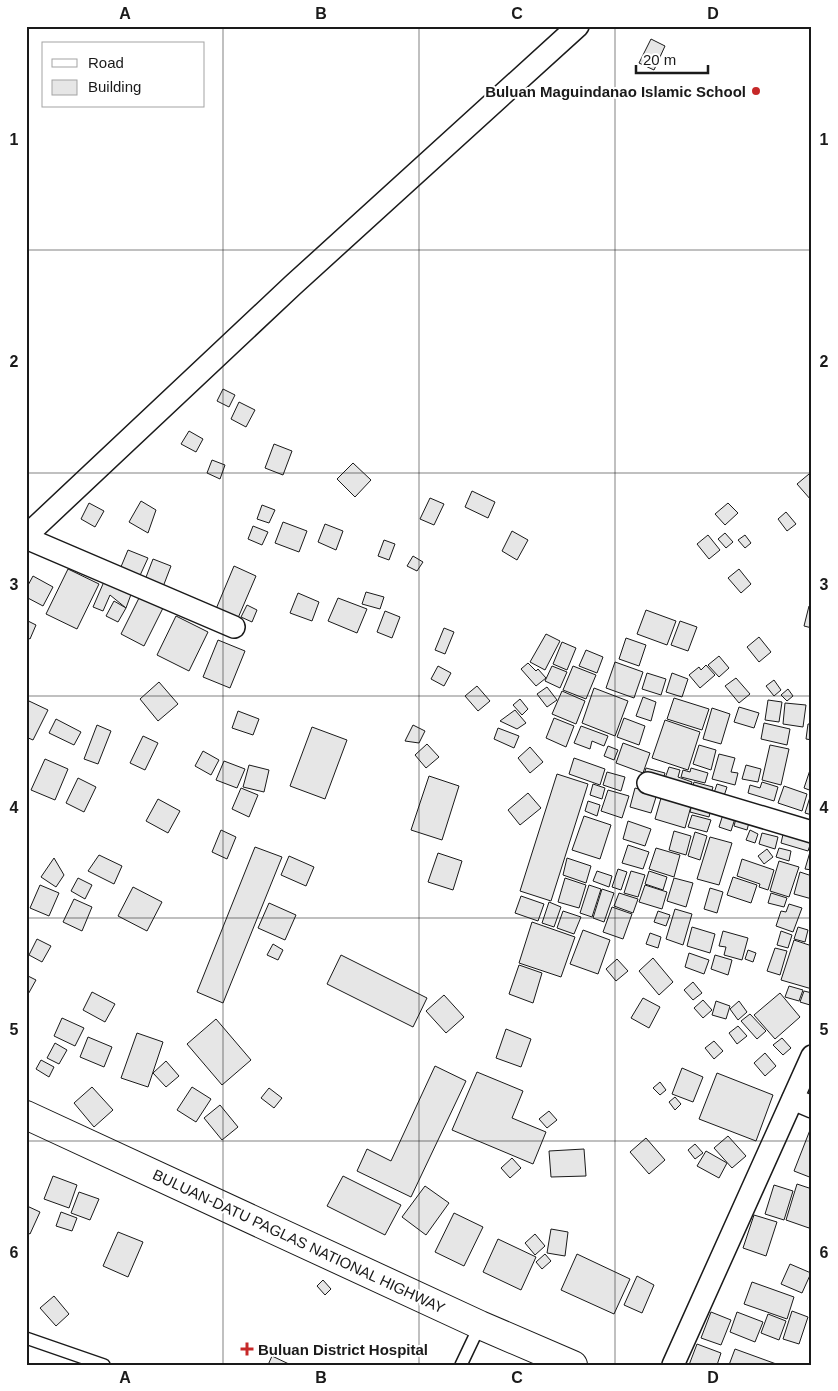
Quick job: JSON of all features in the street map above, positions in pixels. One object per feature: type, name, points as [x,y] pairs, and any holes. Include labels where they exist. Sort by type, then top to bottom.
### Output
[{"type":"highway","name":"BULUAN-DATU PAGLAS NATIONAL HIGHWAY","points":[[26,1115],[480,1325],[573,1365]]},
{"type":"street","points":[[234,627],[26,537],[293,285],[578,26]]},
{"type":"street","points":[[648,783],[812,832]]},
{"type":"street","points":[[673,1365],[802,1103],[812,1056]]},
{"type":"lane","points":[[461,1365],[480,1325]]},
{"type":"lane","points":[[26,1338],[104,1365]]},
{"type":"building","points":[[651,39],[665,46],[654,70],[639,63]]},
{"type":"building","points":[[223,389],[235,395],[229,407],[217,401]]},
{"type":"building","points":[[239,402],[255,410],[246,427],[231,419]]},
{"type":"building","points":[[189,431],[203,439],[196,452],[181,444]]},
{"type":"building","points":[[274,444],[292,451],[283,475],[265,468]]},
{"type":"building","points":[[212,460],[225,465],[220,479],[207,473]]},
{"type":"building","points":[[353,463],[371,480],[355,497],[337,479]]},
{"type":"building","points":[[809,474],[812,477],[811,500],[797,484]]},
{"type":"building","points":[[472,491],[495,502],[488,518],[465,507]]},
{"type":"building","points":[[430,498],[444,504],[434,525],[420,519]]},
{"type":"building","points":[[141,501],[156,510],[148,533],[129,522]]},
{"type":"building","points":[[89,503],[104,511],[95,527],[81,519]]},
{"type":"building","points":[[728,503],[738,513],[725,525],[715,514]]},
{"type":"building","points":[[262,505],[275,510],[269,523],[257,519]]},
{"type":"building","points":[[786,512],[796,524],[787,531],[778,519]]},
{"type":"building","points":[[283,522],[307,531],[299,552],[275,543]]},
{"type":"building","points":[[325,524],[343,531],[336,550],[318,542]]},
{"type":"building","points":[[253,526],[268,532],[262,545],[248,539]]},
{"type":"building","points":[[512,531],[528,540],[517,560],[502,551]]},
{"type":"building","points":[[725,533],[733,542],[726,548],[718,539]]},
{"type":"building","points":[[708,535],[720,550],[709,559],[697,544]]},
{"type":"building","points":[[745,535],[751,543],[745,548],[738,540]]},
{"type":"building","points":[[384,540],[395,544],[389,560],[378,556]]},
{"type":"building","points":[[128,550],[148,558],[137,582],[118,574]]},
{"type":"building","points":[[413,556],[423,562],[417,571],[407,566]]},
{"type":"building","points":[[153,559],[171,566],[161,592],[143,585]]},
{"type":"building","points":[[234,566],[256,576],[238,618],[216,609]]},
{"type":"building","points":[[68,569],[99,584],[77,629],[46,614]]},
{"type":"building","points":[[739,569],[751,584],[741,593],[728,578]]},
{"type":"building","points":[[33,576],[53,587],[43,606],[26,597],[26,589]]},
{"type":"building","points":[[106,577],[133,589],[126,608],[110,595],[103,611],[93,607]]},
{"type":"building","points":[[366,592],[384,597],[380,609],[362,604]]},
{"type":"building","points":[[298,593],[319,602],[312,621],[290,613]]},
{"type":"building","points":[[140,596],[163,608],[144,646],[121,634]]},
{"type":"building","points":[[338,598],[367,609],[357,633],[328,621]]},
{"type":"building","points":[[114,601],[126,608],[118,622],[106,616]]},
{"type":"building","points":[[247,605],[257,610],[252,622],[241,617]]},
{"type":"building","points":[[809,606],[812,607],[812,628],[804,626]]},
{"type":"building","points":[[646,610],[676,621],[667,645],[637,634]]},
{"type":"building","points":[[385,611],[400,617],[392,638],[377,632]]},
{"type":"building","points":[[176,616],[208,632],[189,671],[157,655]]},
{"type":"building","points":[[26,620],[36,625],[30,639],[26,637]]},
{"type":"building","points":[[680,621],[697,627],[688,651],[671,645]]},
{"type":"building","points":[[444,628],[454,632],[445,654],[435,650]]},
{"type":"building","points":[[546,634],[560,641],[545,670],[530,662]]},
{"type":"building","points":[[759,637],[771,652],[759,662],[747,647]]},
{"type":"building","points":[[626,638],[646,645],[639,666],[619,659]]},
{"type":"building","points":[[218,640],[245,651],[230,688],[203,677]]},
{"type":"building","points":[[562,642],[576,648],[567,670],[553,664]]},
{"type":"building","points":[[586,650],[603,657],[597,673],[579,666]]},
{"type":"building","points":[[719,656],[729,668],[719,677],[708,665]]},
{"type":"building","points":[[615,662],[643,672],[634,698],[606,688]]},
{"type":"building","points":[[528,663],[536,671],[538,669],[546,678],[536,686],[521,669]]},
{"type":"building","points":[[706,665],[715,675],[700,688],[689,675],[699,667],[701,670]]},
{"type":"building","points":[[438,666],[451,673],[444,686],[431,679]]},
{"type":"building","points":[[552,666],[567,672],[560,688],[545,681]]},
{"type":"building","points":[[573,666],[596,675],[586,699],[563,690]]},
{"type":"building","points":[[647,673],[666,679],[661,695],[642,689]]},
{"type":"building","points":[[672,673],[688,679],[682,697],[666,692]]},
{"type":"building","points":[[736,678],[750,694],[739,703],[725,686]]},
{"type":"building","points":[[774,680],[781,690],[774,696],[766,686]]},
{"type":"building","points":[[159,682],[178,704],[158,721],[140,699]]},
{"type":"building","points":[[477,686],[490,701],[478,711],[465,696]]},
{"type":"building","points":[[547,687],[557,700],[547,707],[537,694]]},
{"type":"building","points":[[594,688],[628,701],[615,736],[582,723]]},
{"type":"building","points":[[788,689],[793,696],[787,701],[781,695]]},
{"type":"building","points":[[562,691],[585,701],[576,724],[552,714]]},
{"type":"building","points":[[643,697],[656,702],[651,721],[636,716]]},
{"type":"building","points":[[674,698],[709,709],[702,730],[667,719]]},
{"type":"building","points":[[520,699],[528,709],[522,715],[513,705]]},
{"type":"building","points":[[768,700],[782,702],[779,722],[765,720]]},
{"type":"building","points":[[29,701],[48,710],[33,740],[26,737],[26,706]]},
{"type":"building","points":[[785,703],[806,705],[803,727],[783,724]]},
{"type":"building","points":[[739,707],[759,713],[754,728],[734,722]]},
{"type":"building","points":[[712,708],[730,714],[721,744],[703,739]]},
{"type":"building","points":[[515,710],[526,723],[517,729],[500,721]]},
{"type":"building","points":[[238,711],[259,719],[253,735],[232,728]]},
{"type":"building","points":[[554,718],[574,726],[566,747],[546,738]]},
{"type":"building","points":[[624,718],[645,726],[639,745],[617,737]]},
{"type":"building","points":[[56,719],[81,732],[74,745],[49,733]]},
{"type":"building","points":[[665,720],[700,732],[688,770],[652,758]]},
{"type":"building","points":[[764,723],[790,729],[787,745],[761,739]]},
{"type":"building","points":[[808,724],[812,724],[812,740],[806,739]]},
{"type":"building","points":[[97,725],[111,731],[98,764],[84,759]]},
{"type":"building","points":[[413,725],[425,731],[419,743],[405,741]]},
{"type":"building","points":[[581,726],[608,736],[604,746],[592,741],[590,749],[574,743]]},
{"type":"building","points":[[312,727],[347,740],[325,799],[290,786]]},
{"type":"building","points":[[498,728],[519,736],[514,748],[494,739]]},
{"type":"building","points":[[143,736],[158,743],[145,770],[130,763]]},
{"type":"building","points":[[623,743],[650,753],[643,773],[616,763]]},
{"type":"building","points":[[427,744],[439,757],[426,768],[415,755]]},
{"type":"building","points":[[699,745],[716,750],[711,770],[693,764]]},
{"type":"building","points":[[770,745],[789,749],[781,785],[762,780]]},
{"type":"building","points":[[608,746],[618,750],[614,760],[604,756]]},
{"type":"building","points":[[530,747],[543,762],[530,773],[518,758]]},
{"type":"building","points":[[203,751],[219,760],[211,775],[195,766]]},
{"type":"building","points":[[719,754],[735,758],[731,772],[738,773],[735,785],[712,779]]},
{"type":"building","points":[[574,758],[605,769],[600,785],[569,774]]},
{"type":"building","points":[[45,759],[68,769],[55,800],[31,790]]},
{"type":"building","points":[[224,761],[245,769],[237,788],[216,780]]},
{"type":"building","points":[[249,765],[269,770],[264,792],[243,787]]},
{"type":"building","points":[[746,765],[761,769],[758,782],[742,779]]},
{"type":"building","points":[[669,767],[680,770],[678,777],[692,782],[689,792],[663,784]]},
{"type":"building","points":[[812,767],[812,791],[804,788]]},
{"type":"building","points":[[646,768],[665,773],[662,783],[643,778]]},
{"type":"building","points":[[691,768],[708,773],[705,783],[681,777],[683,770],[690,772]]},
{"type":"building","points":[[607,772],[625,777],[621,791],[603,785]]},
{"type":"building","points":[[557,774],[588,784],[551,901],[520,891]]},
{"type":"building","points":[[429,776],[459,786],[442,840],[411,830]]},
{"type":"building","points":[[78,778],[96,787],[84,812],[66,803]]},
{"type":"building","points":[[694,782],[713,787],[710,798],[691,792]]},
{"type":"building","points":[[762,782],[778,787],[774,801],[748,793],[750,785],[760,788]]},
{"type":"building","points":[[593,784],[605,788],[602,799],[590,795]]},
{"type":"building","points":[[717,784],[727,787],[722,802],[712,799]]},
{"type":"building","points":[[784,786],[807,794],[802,811],[778,803]]},
{"type":"building","points":[[241,788],[258,795],[249,817],[232,809]]},
{"type":"building","points":[[635,788],[657,794],[651,813],[630,807]]},
{"type":"building","points":[[608,790],[629,796],[622,818],[601,811]]},
{"type":"building","points":[[663,791],[693,799],[685,828],[655,819]]},
{"type":"building","points":[[528,793],[541,808],[520,825],[508,810]]},
{"type":"building","points":[[810,797],[812,797],[812,815],[805,813]]},
{"type":"building","points":[[158,799],[180,811],[168,833],[146,821]]},
{"type":"building","points":[[693,800],[712,805],[709,817],[690,812]]},
{"type":"building","points":[[588,801],[600,805],[597,816],[585,811]]},
{"type":"building","points":[[725,808],[737,812],[731,831],[719,827]]},
{"type":"building","points":[[738,811],[751,815],[747,830],[734,826]]},
{"type":"building","points":[[692,815],[711,820],[707,832],[688,827]]},
{"type":"building","points":[[584,816],[611,825],[600,859],[572,850]]},
{"type":"building","points":[[628,821],[651,829],[645,846],[623,839]]},
{"type":"building","points":[[785,826],[812,839],[808,851],[781,843]]},
{"type":"building","points":[[221,830],[236,837],[227,859],[212,852]]},
{"type":"building","points":[[750,830],[758,834],[755,843],[746,840]]},
{"type":"building","points":[[674,831],[691,836],[686,855],[669,850]]},
{"type":"building","points":[[695,832],[707,836],[700,860],[688,856]]},
{"type":"building","points":[[762,833],[778,837],[775,849],[759,844]]},
{"type":"building","points":[[710,837],[732,843],[719,885],[697,879]]},
{"type":"building","points":[[628,845],[649,852],[643,869],[622,863]]},
{"type":"building","points":[[812,845],[812,870],[805,869]]},
{"type":"building","points":[[255,847],[282,857],[223,1003],[197,992]]},
{"type":"building","points":[[656,848],[680,855],[674,877],[649,869]]},
{"type":"building","points":[[779,848],[791,851],[789,861],[776,857]]},
{"type":"building","points":[[767,849],[773,857],[764,864],[758,856]]},
{"type":"building","points":[[438,853],[462,861],[453,890],[428,882]]},
{"type":"building","points":[[99,855],[122,866],[114,884],[88,871]]},
{"type":"building","points":[[289,856],[314,867],[306,886],[281,875]]},
{"type":"building","points":[[54,858],[64,875],[56,887],[41,877]]},
{"type":"building","points":[[567,858],[591,866],[586,883],[563,875]]},
{"type":"building","points":[[742,859],[774,870],[768,890],[759,887],[760,884],[737,876]]},
{"type":"building","points":[[779,861],[799,867],[789,897],[770,891]]},
{"type":"building","points":[[618,869],[627,872],[621,890],[612,887]]},
{"type":"building","points":[[597,871],[612,876],[609,887],[593,881]]},
{"type":"building","points":[[631,871],[645,875],[638,897],[624,893]]},
{"type":"building","points":[[649,871],[667,877],[663,890],[645,884]]},
{"type":"building","points":[[800,872],[812,876],[812,899],[794,894]]},
{"type":"building","points":[[733,877],[757,885],[751,903],[727,895]]},
{"type":"building","points":[[78,878],[92,885],[85,899],[71,891]]},
{"type":"building","points":[[565,878],[586,885],[579,908],[558,902]]},
{"type":"building","points":[[674,878],[693,883],[686,907],[667,901]]},
{"type":"building","points":[[40,885],[59,893],[49,916],[30,908]]},
{"type":"building","points":[[589,885],[601,889],[592,917],[580,913]]},
{"type":"building","points":[[645,885],[667,892],[662,909],[639,902]]},
{"type":"building","points":[[133,887],[162,902],[147,931],[118,916]]},
{"type":"building","points":[[710,888],[723,892],[717,913],[704,909]]},
{"type":"building","points":[[602,889],[614,893],[604,922],[593,918]]},
{"type":"building","points":[[619,893],[638,899],[633,913],[614,906]]},
{"type":"building","points":[[771,893],[787,898],[784,907],[768,903]]},
{"type":"building","points":[[521,896],[544,904],[538,921],[515,913]]},
{"type":"building","points":[[74,899],[92,907],[82,931],[63,922]]},
{"type":"building","points":[[549,902],[561,907],[554,927],[542,923]]},
{"type":"building","points":[[269,903],[296,915],[285,940],[258,928]]},
{"type":"building","points":[[789,904],[802,908],[793,932],[776,926],[781,911],[786,912]]},
{"type":"building","points":[[612,907],[632,914],[623,939],[603,932]]},
{"type":"building","points":[[675,909],[692,914],[683,945],[666,939]]},
{"type":"building","points":[[563,911],[581,917],[574,934],[557,928]]},
{"type":"building","points":[[658,911],[670,915],[666,926],[654,922]]},
{"type":"building","points":[[532,922],[575,937],[561,977],[519,963]]},
{"type":"building","points":[[692,927],[715,934],[710,953],[687,946]]},
{"type":"building","points":[[798,927],[808,930],[805,942],[794,939]]},
{"type":"building","points":[[583,930],[610,940],[598,974],[570,964]]},
{"type":"building","points":[[723,931],[748,938],[742,960],[724,955],[726,947],[719,946]]},
{"type":"building","points":[[781,931],[792,935],[788,948],[777,945]]},
{"type":"building","points":[[650,933],[661,937],[658,948],[646,944]]},
{"type":"building","points":[[37,939],[51,946],[42,962],[29,955]]},
{"type":"building","points":[[794,940],[812,946],[812,989],[781,980]]},
{"type":"building","points":[[273,944],[283,950],[278,960],[267,955]]},
{"type":"building","points":[[775,948],[787,951],[780,975],[767,971]]},
{"type":"building","points":[[748,950],[756,953],[753,962],[745,959]]},
{"type":"building","points":[[689,953],[709,960],[704,974],[685,967]]},
{"type":"building","points":[[341,955],[427,998],[413,1027],[327,984]]},
{"type":"building","points":[[715,955],[732,960],[728,975],[711,969]]},
{"type":"building","points":[[653,958],[673,982],[659,995],[639,971]]},
{"type":"building","points":[[617,959],[628,971],[616,981],[606,969]]},
{"type":"building","points":[[519,965],[542,973],[533,1003],[509,994]]},
{"type":"building","points":[[26,975],[36,980],[26,998]]},
{"type":"building","points":[[693,982],[702,993],[693,1000],[684,990]]},
{"type":"building","points":[[789,986],[803,990],[799,1001],[785,997]]},
{"type":"building","points":[[804,991],[812,993],[810,1005],[800,1002]]},
{"type":"building","points":[[92,992],[115,1004],[105,1022],[83,1010]]},
{"type":"building","points":[[780,993],[800,1017],[775,1039],[754,1015]]},
{"type":"building","points":[[444,995],[464,1017],[446,1033],[426,1011]]},
{"type":"building","points":[[643,998],[660,1007],[649,1028],[631,1018]]},
{"type":"building","points":[[703,1000],[712,1010],[703,1018],[694,1008]]},
{"type":"building","points":[[716,1001],[730,1006],[726,1019],[712,1015]]},
{"type":"building","points":[[739,1001],[747,1012],[738,1020],[730,1009]]},
{"type":"building","points":[[750,1014],[766,1031],[757,1039],[741,1021]]},
{"type":"building","points":[[62,1018],[84,1028],[75,1046],[54,1036]]},
{"type":"building","points":[[216,1019],[251,1060],[222,1085],[187,1044]]},
{"type":"building","points":[[738,1026],[747,1036],[737,1044],[729,1033]]},
{"type":"building","points":[[506,1029],[531,1039],[521,1067],[496,1058]]},
{"type":"building","points":[[137,1033],[163,1042],[148,1087],[121,1078]]},
{"type":"building","points":[[88,1037],[112,1047],[104,1067],[80,1057]]},
{"type":"building","points":[[782,1038],[791,1048],[783,1055],[773,1045]]},
{"type":"building","points":[[714,1041],[723,1051],[714,1059],[705,1048]]},
{"type":"building","points":[[55,1043],[67,1050],[59,1064],[47,1058]]},
{"type":"building","points":[[765,1053],[776,1066],[765,1076],[754,1063]]},
{"type":"building","points":[[41,1060],[54,1067],[49,1077],[36,1069]]},
{"type":"building","points":[[166,1061],[179,1076],[166,1087],[153,1073]]},
{"type":"building","points":[[435,1066],[466,1081],[411,1197],[357,1171],[367,1149],[391,1161]]},
{"type":"building","points":[[682,1068],[703,1077],[693,1102],[672,1094]]},
{"type":"building","points":[[477,1072],[523,1091],[512,1118],[546,1132],[533,1164],[452,1130]]},
{"type":"building","points":[[717,1073],[773,1095],[756,1141],[699,1119]]},
{"type":"building","points":[[660,1082],[666,1090],[660,1095],[653,1088]]},
{"type":"building","points":[[92,1087],[113,1110],[94,1127],[74,1103]]},
{"type":"building","points":[[192,1087],[211,1099],[196,1122],[177,1110]]},
{"type":"building","points":[[269,1088],[282,1098],[274,1108],[261,1098]]},
{"type":"building","points":[[675,1097],[681,1104],[675,1110],[669,1102]]},
{"type":"building","points":[[220,1105],[238,1127],[222,1140],[204,1118]]},
{"type":"building","points":[[549,1111],[557,1120],[547,1128],[539,1119]]},
{"type":"building","points":[[810,1130],[812,1130],[812,1178],[794,1171]]},
{"type":"building","points":[[728,1136],[746,1156],[732,1168],[714,1148]]},
{"type":"building","points":[[646,1138],[665,1160],[649,1174],[630,1152]]},
{"type":"building","points":[[695,1144],[703,1153],[695,1159],[688,1150]]},
{"type":"building","points":[[584,1149],[586,1176],[551,1177],[549,1151]]},
{"type":"building","points":[[706,1151],[727,1163],[719,1178],[697,1166]]},
{"type":"building","points":[[512,1158],[521,1168],[510,1178],[501,1168]]},
{"type":"building","points":[[53,1176],[77,1185],[69,1208],[44,1199]]},
{"type":"building","points":[[343,1176],[401,1205],[385,1235],[327,1206]]},
{"type":"building","points":[[797,1184],[812,1189],[812,1220],[809,1228],[786,1220]]},
{"type":"building","points":[[774,1185],[793,1191],[784,1220],[765,1214]]},
{"type":"building","points":[[425,1186],[449,1203],[426,1235],[402,1217]]},
{"type":"building","points":[[79,1192],[99,1199],[90,1220],[71,1213]]},
{"type":"building","points":[[27,1206],[40,1212],[30,1234],[26,1232]]},
{"type":"building","points":[[61,1212],[77,1218],[72,1231],[56,1226]]},
{"type":"building","points":[[454,1213],[483,1227],[464,1266],[435,1252]]},
{"type":"building","points":[[754,1215],[777,1222],[766,1256],[743,1248]]},
{"type":"building","points":[[551,1229],[568,1232],[565,1256],[547,1253]]},
{"type":"building","points":[[118,1232],[143,1242],[128,1277],[103,1266]]},
{"type":"building","points":[[535,1234],[545,1246],[535,1255],[525,1243]]},
{"type":"building","points":[[498,1239],[536,1257],[521,1290],[483,1272]]},
{"type":"building","points":[[545,1254],[551,1261],[542,1269],[536,1262]]},
{"type":"building","points":[[577,1254],[630,1279],[614,1314],[561,1290]]},
{"type":"building","points":[[790,1264],[811,1273],[802,1293],[781,1284]]},
{"type":"building","points":[[637,1276],[654,1285],[642,1313],[624,1305]]},
{"type":"building","points":[[323,1280],[331,1289],[325,1295],[317,1286]]},
{"type":"building","points":[[752,1282],[794,1297],[787,1319],[744,1304]]},
{"type":"building","points":[[54,1296],[69,1314],[56,1326],[40,1308]]},
{"type":"building","points":[[792,1311],[808,1317],[799,1344],[783,1339]]},
{"type":"building","points":[[711,1312],[731,1320],[721,1345],[701,1338]]},
{"type":"building","points":[[737,1312],[763,1322],[755,1342],[730,1332]]},
{"type":"building","points":[[768,1314],[786,1321],[779,1340],[761,1333]]},
{"type":"building","points":[[697,1344],[721,1353],[717,1365],[689,1365]]},
{"type":"building","points":[[735,1349],[779,1365],[729,1365]]},
{"type":"building","points":[[272,1356],[291,1365],[268,1365]]},
{"type":"place","name":"Buluan Maguindanao Islamic School","points":[[756,91]]},
{"type":"place","name":"Buluan District Hospital","points":[[247,1349]]}]
